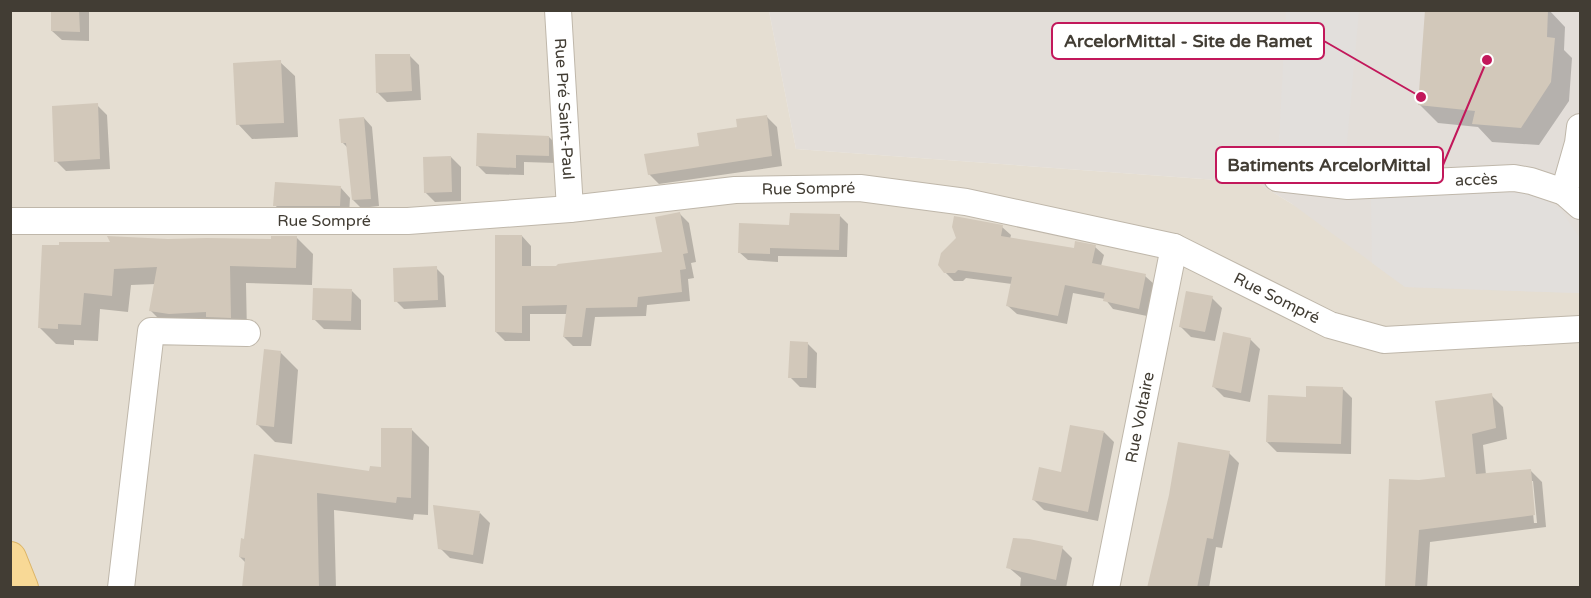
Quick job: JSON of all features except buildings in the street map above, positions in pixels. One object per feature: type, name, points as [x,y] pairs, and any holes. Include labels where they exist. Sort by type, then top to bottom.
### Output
[{"type":"main road","points":[[10,558],[22,588]]},
{"type":"street","name":"Rue Pré Saint-Paul","points":[[558,10],[568,208]]},
{"type":"street","points":[[1572,199],[1581,127]]},
{"type":"street","name":"accès","points":[[1278,178],[1348,186],[1514,178],[1532,180],[1572,199]]},
{"type":"street","name":"Rue Sompré","points":[[10,220],[408,221],[568,208],[735,190],[860,188],[966,202],[1174,247],[1330,325],[1384,340],[1581,330]]},
{"type":"street","name":"Rue Voltaire","points":[[1106,588],[1174,247]]},
{"type":"street","points":[[121,588],[151,331],[247,333]]},
{"type":"shaded area","points":[[10,11],[769,11],[796,149],[1258,183],[1292,204],[1578,293],[1580,291],[1580,587],[11,587]]},
{"type":"shaded area","points":[[769,11],[1580,11],[1580,291],[1578,293],[1405,287],[1292,204],[1258,183],[796,149]]},
{"type":"shaded area","points":[[1286,11],[1359,11],[1345,164],[1278,158]]},
{"type":"shaded area","points":[[1533,192],[1560,209],[1580,238],[1580,291],[1578,293],[1405,287],[1372,263],[1371,198]]},
{"type":"place","name":"Batiments ArcelorMittal","points":[[1487,60]]},
{"type":"place","name":"ArcelorMittal - Site de Ramet","points":[[1421,97]]}]
